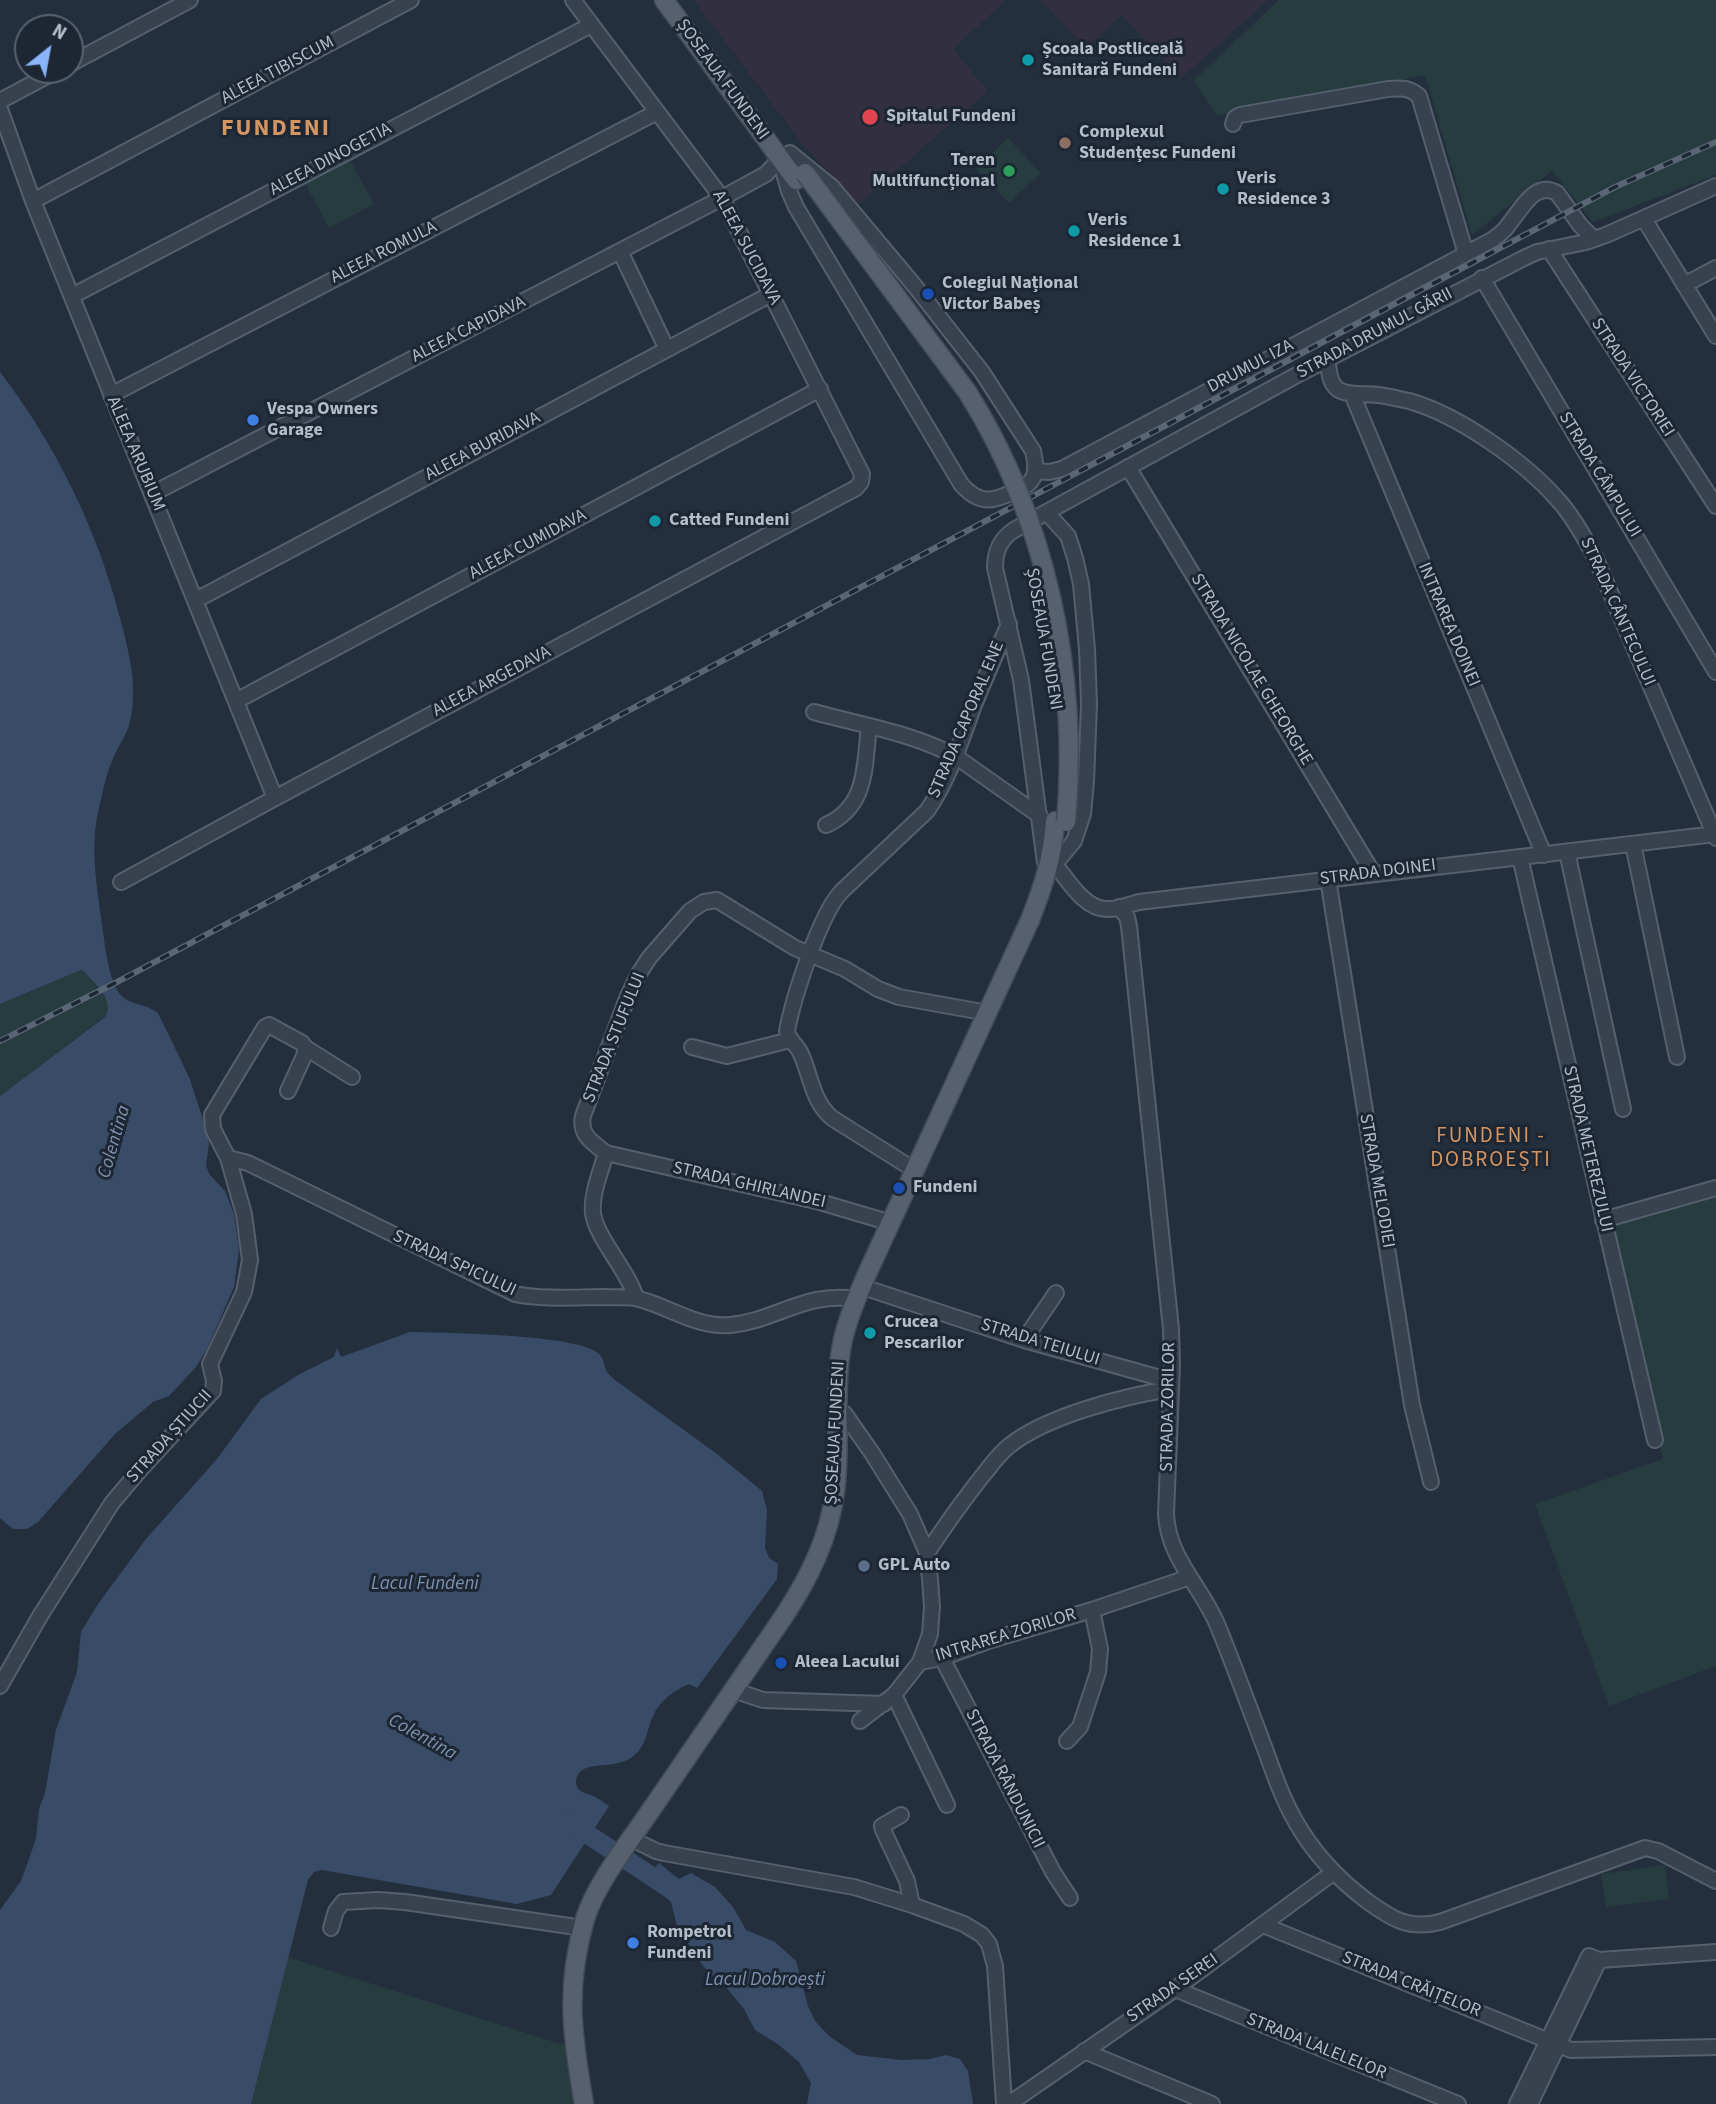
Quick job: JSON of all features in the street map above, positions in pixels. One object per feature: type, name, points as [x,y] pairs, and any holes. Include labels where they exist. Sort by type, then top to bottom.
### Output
[{"type":"main road","name":"ȘOSEAUA FUNDENI","points":[[664,0],[800,176],[975,427],[1004,486],[1031,563],[1051,672],[1057,739],[1054,868],[1021,957],[844,1334],[839,1360],[835,1491],[825,1535],[802,1587],[737,1692]]},
{"type":"main road","name":"ȘOSEAUA FUNDENI","points":[[676,0],[785,156]]},
{"type":"main road","name":"ȘOSEAUA FUNDENI","points":[[584,2104],[571,1999],[583,1928],[598,1901],[737,1692],[804,1598],[827,1550],[842,1492],[848,1349],[862,1294],[891,1223],[1054,868],[1051,858],[1054,820]]},
{"type":"main road","name":"ȘOSEAUA FUNDENI","points":[[594,2104],[582,2033],[581,1992],[598,1901]]},
{"type":"street","points":[[84,57],[190,0]]},
{"type":"street","name":"ALEEA TIBISCUM","points":[[33,201],[411,0]]},
{"type":"street","name":"ALEEA SUCIDAVA","points":[[573,0],[722,198],[862,474],[862,482]]},
{"type":"street","name":"ALEEA DINOGETIA","points":[[72,296],[591,25]]},
{"type":"street","points":[[0,101],[32,84]]},
{"type":"street","points":[[1233,124],[1235,118],[1240,115],[1388,89],[1414,91],[1419,96],[1466,254]]},
{"type":"street","name":"ALEEA ARUBIUM","points":[[0,109],[33,201],[275,798]]},
{"type":"street","name":"ALEEA ROMULA","points":[[111,395],[656,112]]},
{"type":"street","name":"ALEEA CAPIDAVA","points":[[152,494],[722,198],[766,174],[785,156]]},
{"type":"street","name":"ȘOSEAUA FUNDENI","points":[[785,156],[825,181],[845,202],[955,336],[1029,443],[1036,461],[1035,471],[1028,484],[1000,499],[984,499],[967,491],[938,447],[796,207],[789,191],[785,156]]},
{"type":"street","name":"STRADA DRUMUL GĂRII","points":[[1047,513],[1327,359],[1482,278],[1524,258],[1594,239],[1716,186]]},
{"type":"street","name":"DRUMUL IZA","points":[[1035,471],[1049,472],[1062,468],[1466,254],[1499,235],[1531,196],[1545,190],[1557,193],[1580,225],[1594,239]]},
{"type":"street","points":[[1644,219],[1716,336]]},
{"type":"street","name":"STRADA VICTORIEI","points":[[1549,250],[1716,506]]},
{"type":"street","points":[[620,251],[663,341]]},
{"type":"street","points":[[1684,285],[1716,268]]},
{"type":"street","name":"STRADA CÂMPULUI","points":[[1482,278],[1716,672]]},
{"type":"street","name":"ALEEA BURIDAVA","points":[[196,600],[771,294]]},
{"type":"street","points":[[1327,359],[1332,384],[1340,391],[1352,394]]},
{"type":"street","name":"ALEEA CUMIDAVA","points":[[236,701],[820,389]]},
{"type":"street","name":"STRADA CÂNTECULUI","points":[[1352,394],[1410,401],[1460,424],[1499,449],[1557,499],[1583,534],[1596,559],[1716,835]]},
{"type":"street","name":"INTRAREA DOINEI","points":[[1352,394],[1544,855]]},
{"type":"street","name":"STRADA NICOLAE GHEORGHE","points":[[1129,467],[1373,873]]},
{"type":"street","name":"ALEEA ARGEDAVA","points":[[121,882],[856,488],[862,482]]},
{"type":"street","name":"ȘOSEAUA FUNDENI","points":[[1054,820],[995,568],[998,547],[1007,534],[1047,513],[1068,536],[1076,558],[1083,600],[1088,663],[1088,731],[1083,814],[1074,841],[1054,868]]},
{"type":"street","name":"STRADA CAPORAL ENE","points":[[790,1040],[787,1031],[789,1022],[810,954],[836,897],[927,811],[935,799],[956,755],[985,676],[1009,624]]},
{"type":"street","points":[[814,712],[920,740],[956,755],[1054,820]]},
{"type":"street","points":[[826,825],[845,814],[858,796],[869,727]]},
{"type":"street","name":"STRADA DOINEI","points":[[1054,868],[1091,903],[1102,909],[1373,873],[1716,835]]},
{"type":"street","points":[[1633,844],[1677,1057]]},
{"type":"street","points":[[1567,852],[1623,1109]]},
{"type":"street","name":"STRADA METEREZULUI","points":[[1520,857],[1655,1440]]},
{"type":"street","name":"STRADA MELODIEI","points":[[1328,879],[1412,1405],[1431,1482]]},
{"type":"street","name":"STRADA STUFULUI","points":[[606,1153],[586,1137],[582,1124],[583,1116],[628,996],[649,958],[690,911],[704,902],[717,900],[726,903],[773,935],[845,969],[878,989],[899,997],[988,1013]]},
{"type":"street","name":"STRADA ZORILOR","points":[[1119,907],[1127,917],[1129,926],[1169,1312],[1171,1385],[1167,1525],[1172,1546],[1216,1622],[1281,1791],[1302,1832],[1334,1872],[1358,1894],[1401,1922],[1416,1926],[1440,1922],[1645,1848],[1658,1851],[1716,1881]]},
{"type":"street","name":"STRADA ȘTIUCII","points":[[0,1686],[40,1616],[112,1503],[213,1391],[210,1364],[244,1292],[250,1260],[244,1214],[228,1157],[213,1129],[212,1115],[265,1027],[273,1025],[306,1048]]},
{"type":"street","points":[[692,1047],[727,1056],[790,1040],[800,1051],[824,1111],[916,1171]]},
{"type":"street","points":[[288,1091],[306,1048],[352,1077]]},
{"type":"street","points":[[606,1153],[594,1202],[594,1217],[630,1280],[636,1298]]},
{"type":"street","name":"STRADA GHIRLANDEI","points":[[606,1153],[820,1202],[891,1223]]},
{"type":"street","name":"STRADA SPICULUI","points":[[228,1157],[248,1163],[515,1294],[535,1297],[636,1298],[705,1324],[729,1325],[744,1323],[814,1299],[862,1294]]},
{"type":"street","points":[[1603,1220],[1716,1188]]},
{"type":"street","points":[[1024,1339],[1056,1293]]},
{"type":"street","name":"STRADA TEIULUI","points":[[862,1294],[1024,1339],[1171,1385]]},
{"type":"street","points":[[927,1553],[996,1459],[1019,1438],[1075,1412],[1171,1385]]},
{"type":"street","points":[[844,1413],[910,1514],[927,1553],[930,1579],[932,1620],[928,1644],[920,1662],[889,1700],[860,1721]]},
{"type":"street","name":"INTRAREA ZORILOR","points":[[920,1662],[942,1658],[1190,1577]]},
{"type":"street","name":"INTRAREA ZORILOR","points":[[1067,1741],[1080,1727],[1098,1672],[1100,1650],[1092,1610]]},
{"type":"street","name":"STRADA RÂNDUNICII","points":[[942,1658],[1053,1872],[1070,1898]]},
{"type":"street","points":[[737,1692],[763,1700],[889,1700]]},
{"type":"street","points":[[889,1700],[947,1805]]},
{"type":"street","points":[[901,1815],[886,1822],[883,1830],[907,1881],[912,1905]]},
{"type":"street","points":[[637,1842],[656,1851],[854,1887],[912,1905],[974,1930],[989,1944],[995,1966],[1007,2104]]},
{"type":"street","name":"STRADA SEREI","points":[[1007,2104],[1175,1989],[1334,1872]]},
{"type":"street","points":[[331,1928],[336,1911],[344,1902],[378,1900],[583,1928]]},
{"type":"street","name":"STRADA CRĂIȚELOR","points":[[1263,1925],[1580,2052],[1716,2047]]},
{"type":"street","points":[[1517,2104],[1599,1960],[1716,1952]]},
{"type":"street","name":"STRADA LALELELOR","points":[[1175,1989],[1458,2104]]},
{"type":"street","points":[[1530,2104],[1553,2043]]},
{"type":"street","points":[[1084,2051],[1212,2104]]},
{"type":"shaded area","name":"Spitalul Fundeni","points":[[694,0],[1006,0],[953,49],[988,91],[858,204],[801,142]]},
{"type":"shaded area","points":[[1041,0],[1268,0],[1181,78],[1122,15],[1085,48]]},
{"type":"green space","points":[[1279,0],[1716,0],[1716,175],[1593,222],[1552,171],[1472,235],[1425,75],[1218,116],[1193,81]]},
{"type":"green space","name":"Teren Multifuncțional","points":[[1008,138],[1041,173],[1009,203],[976,169]]},
{"type":"green space","points":[[350,160],[374,204],[329,228],[305,183]]},
{"type":"green space","points":[[81,970],[109,1003],[109,1013],[0,1096],[0,1004]]},
{"type":"green space","points":[[1716,1194],[1716,1666],[1609,1706],[1535,1504],[1663,1459],[1609,1225]]},
{"type":"green space","points":[[1665,1865],[1669,1899],[1606,1907],[1601,1874]]},
{"type":"green space","points":[[288,1957],[570,2047],[577,2104],[251,2104]]},
{"type":"water","points":[[0,372],[57,458],[87,520],[111,585],[130,663],[133,691],[130,720],[107,773],[95,828],[96,876],[110,971],[119,993],[124,998],[158,1013],[189,1077],[209,1143],[206,1166],[210,1175],[225,1191],[234,1214],[239,1249],[234,1287],[207,1349],[196,1367],[169,1396],[153,1402],[115,1434],[38,1522],[27,1529],[13,1529],[0,1518],[0,1096],[105,1017],[108,1005],[98,987],[81,970],[0,1004]]},
{"type":"water","name":"Lacul Fundeni","points":[[410,1332],[537,1338],[584,1347],[598,1353],[607,1372],[615,1380],[717,1454],[762,1491],[767,1510],[765,1548],[769,1558],[778,1564],[777,1579],[697,1688],[689,1684],[672,1693],[659,1705],[643,1745],[636,1754],[624,1761],[589,1767],[579,1773],[576,1780],[578,1788],[609,1806],[551,1895],[517,1904],[322,1870],[314,1872],[308,1880],[251,2104],[0,2104],[0,1910],[21,1881],[36,1839],[39,1809],[45,1793],[56,1730],[77,1672],[81,1632],[98,1604],[146,1539],[217,1459],[261,1399],[298,1375],[334,1357],[337,1348],[341,1357]]},
{"type":"water","name":"Lacul Dobroești","points":[[659,1863],[679,1879],[691,1873],[715,1887],[733,1907],[746,1930],[775,1942],[796,1961],[808,2006],[815,2021],[829,2036],[857,2055],[901,2060],[930,2059],[946,2055],[960,2059],[968,2071],[973,2104],[807,2104],[811,2083],[799,2062],[755,2030],[744,2009],[697,1958],[677,1926],[671,1902],[644,1879]]},
{"type":"waterway","name":"Colentina","points":[[569,1822],[669,1888]]},
{"type":"railway","points":[[0,1041],[119,981],[1615,187],[1716,142]]},
{"type":"place","name":"Școala Postliceală Sanitară Fundeni","points":[[1028,60]]},
{"type":"place","name":"Spitalul Fundeni","points":[[870,117]]},
{"type":"place","name":"Complexul Studențesc Fundeni","points":[[1065,143]]},
{"type":"place","name":"Teren Multifuncțional","points":[[1009,171]]},
{"type":"place","name":"Veris Residence 3","points":[[1223,189]]},
{"type":"place","name":"Veris Residence 1","points":[[1074,231]]},
{"type":"place","name":"Colegiul Național Victor Babeș","points":[[928,294]]},
{"type":"place","name":"Vespa Owners Garage","points":[[253,420]]},
{"type":"place","name":"Catted Fundeni","points":[[655,521]]},
{"type":"place","name":"Fundeni","points":[[899,1188]]},
{"type":"place","name":"Crucea Pescarilor","points":[[870,1333]]},
{"type":"place","name":"GPL Auto","points":[[864,1566]]},
{"type":"place","name":"Aleea Lacului","points":[[781,1663]]},
{"type":"place","name":"Rompetrol Fundeni","points":[[633,1943]]},
{"type":"district","name":"FUNDENI","points":[[276,130]]},
{"type":"district","name":"FUNDENI - DOBROEȘTI","points":[[1491,1149]]}]
